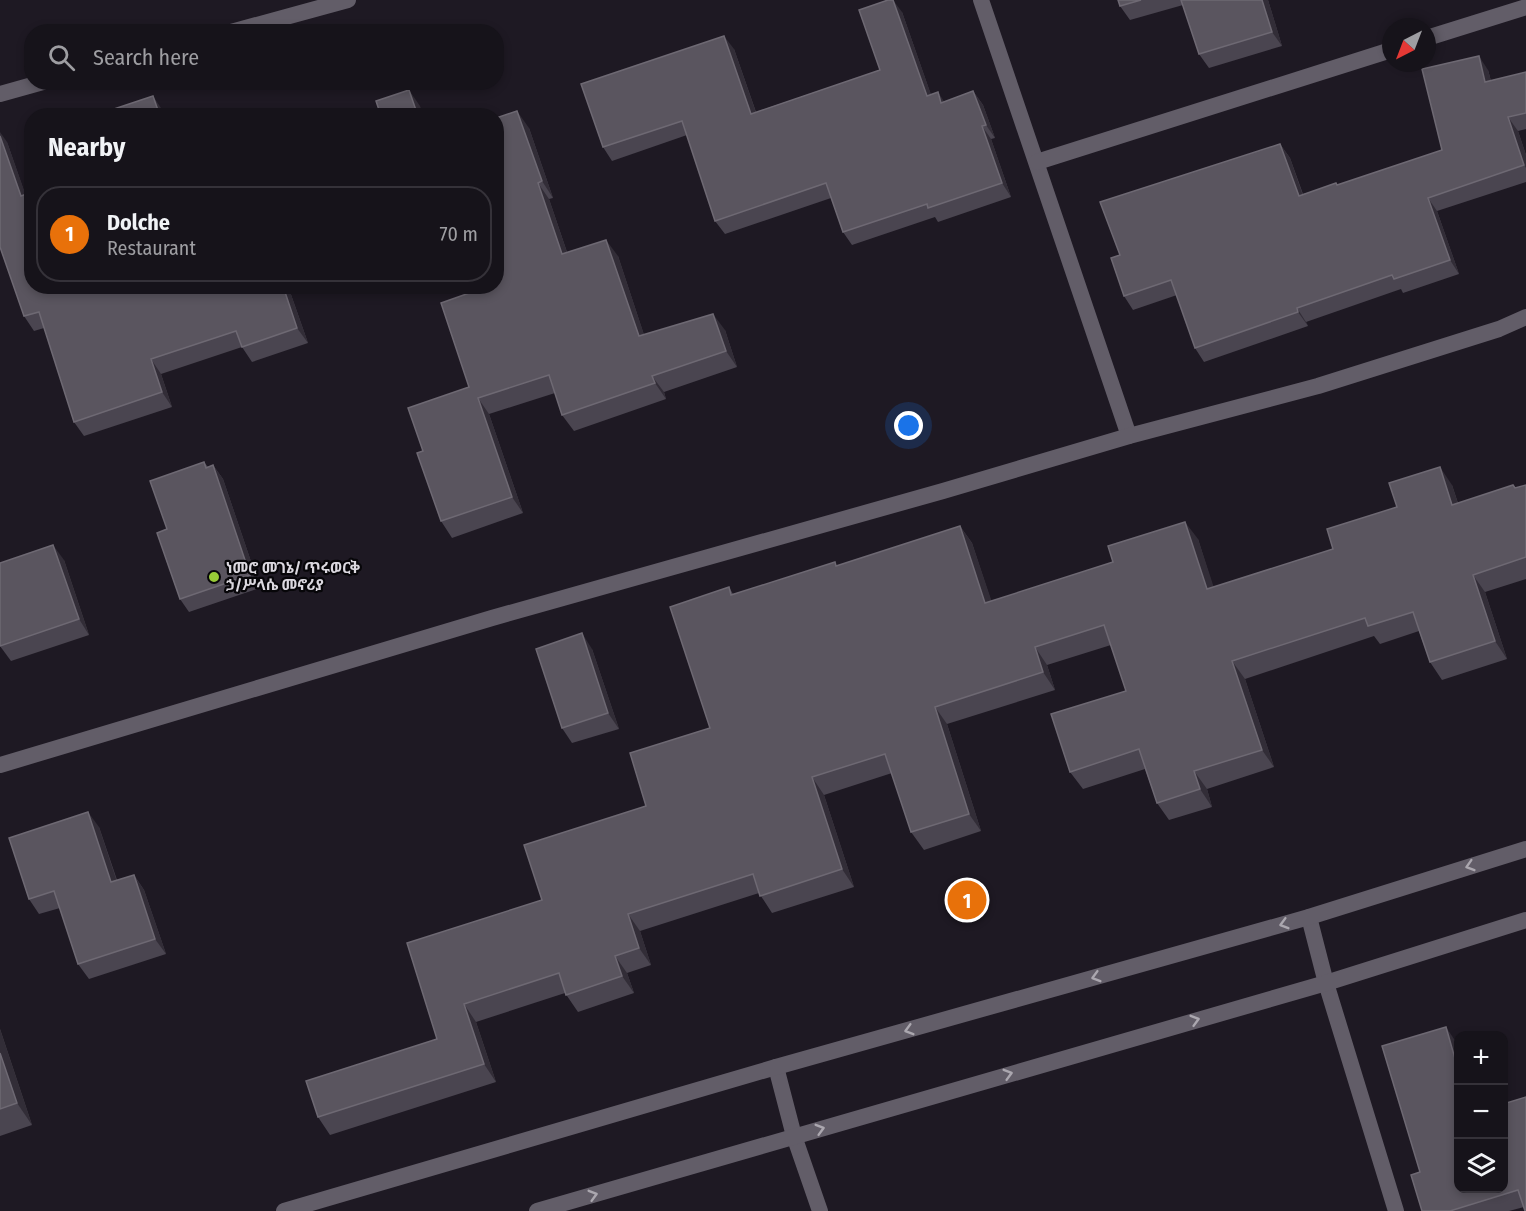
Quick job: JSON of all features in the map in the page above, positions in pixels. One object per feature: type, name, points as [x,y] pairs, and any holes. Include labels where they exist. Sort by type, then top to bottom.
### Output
[{"type":"street","points":[[260,24],[348,0]]},
{"type":"street","points":[[981,0],[1129,436]]},
{"type":"street","points":[[1436,35],[1526,7]]},
{"type":"street","points":[[1037,162],[1382,53]]},
{"type":"street","points":[[0,94],[24,87]]},
{"type":"street","points":[[0,765],[492,618],[1129,436],[1318,386],[1499,329],[1526,317]]},
{"type":"street","points":[[284,1211],[776,1067],[1309,916],[1526,849]]},
{"type":"street","points":[[1309,916],[1326,983],[1396,1211]]},
{"type":"street","points":[[537,1211],[1326,983],[1526,920]]},
{"type":"street","points":[[776,1067],[794,1136],[820,1211]]},
{"type":"building","points":[[893,0],[927,96],[938,92],[941,103],[973,91],[986,125],[982,126],[1002,183],[928,208],[927,204],[843,232],[826,183],[715,221],[682,121],[603,147],[581,84],[724,36],[751,114],[880,70],[859,10]]},
{"type":"building","points":[[1118,0],[1141,0],[1120,6]]},
{"type":"building","points":[[1181,0],[1262,0],[1272,32],[1199,54]]},
{"type":"building","points":[[1479,56],[1485,82],[1526,72],[1526,113],[1508,117],[1524,165],[1428,198],[1450,260],[1394,279],[1392,275],[1297,308],[1298,312],[1195,348],[1171,280],[1124,296],[1111,258],[1120,255],[1100,202],[1280,144],[1299,196],[1442,150],[1423,72],[1436,72],[1436,66]]},
{"type":"building","points":[[409,90],[415,108],[378,108],[376,101]]},
{"type":"building","points":[[153,96],[157,108],[117,108]]},
{"type":"building","points":[[517,111],[542,181],[538,183],[562,254],[606,240],[639,336],[713,314],[726,351],[652,376],[655,383],[562,415],[549,375],[478,398],[512,497],[441,521],[417,453],[423,451],[408,408],[469,387],[441,303],[466,294],[504,294],[504,115]]},
{"type":"building","points":[[0,136],[21,196],[24,195],[24,294],[286,294],[297,328],[242,347],[236,331],[151,359],[162,392],[74,422],[39,312],[24,316],[0,247]]},
{"type":"building","points":[[204,462],[206,468],[213,465],[250,575],[180,599],[157,533],[167,529],[150,481]]},
{"type":"building","points":[[1440,467],[1452,505],[1513,485],[1515,488],[1526,485],[1526,557],[1473,575],[1495,641],[1430,662],[1413,612],[1368,626],[1365,618],[1232,661],[1262,750],[1194,771],[1200,789],[1157,803],[1139,749],[1070,772],[1051,714],[1126,691],[1104,625],[1035,647],[1043,672],[935,707],[969,814],[911,832],[885,754],[812,777],[842,869],[760,896],[753,874],[628,914],[639,948],[615,956],[622,976],[566,995],[559,973],[464,1004],[484,1064],[318,1117],[306,1081],[437,1039],[407,943],[542,900],[524,845],[646,806],[630,753],[710,728],[670,607],[729,587],[731,595],[835,562],[836,566],[960,526],[985,603],[1113,562],[1108,546],[1185,522],[1207,589],[1333,549],[1327,529],[1397,507],[1389,483]]},
{"type":"building","points":[[53,545],[79,619],[0,646],[0,563]]},
{"type":"building","points":[[582,633],[608,713],[562,728],[536,649]]},
{"type":"building","points":[[88,812],[111,882],[134,875],[155,939],[78,964],[54,891],[29,899],[9,838]]},
{"type":"building","points":[[1446,1027],[1454,1055],[1454,1193],[1508,1193],[1508,1102],[1526,1097],[1526,1211],[1518,1190],[1450,1211],[1422,1211],[1411,1175],[1420,1172],[1382,1046]]},
{"type":"building","points":[[0,1053],[17,1103],[0,1109]]},
{"type":"place","name":"ነመሮ መገኔ/ ጥሩወርቅ ኃ/ሥላሴ መኖሪያ","points":[[214,577]]},
{"type":"place","name":"Dolche","points":[[967,900]]}]
